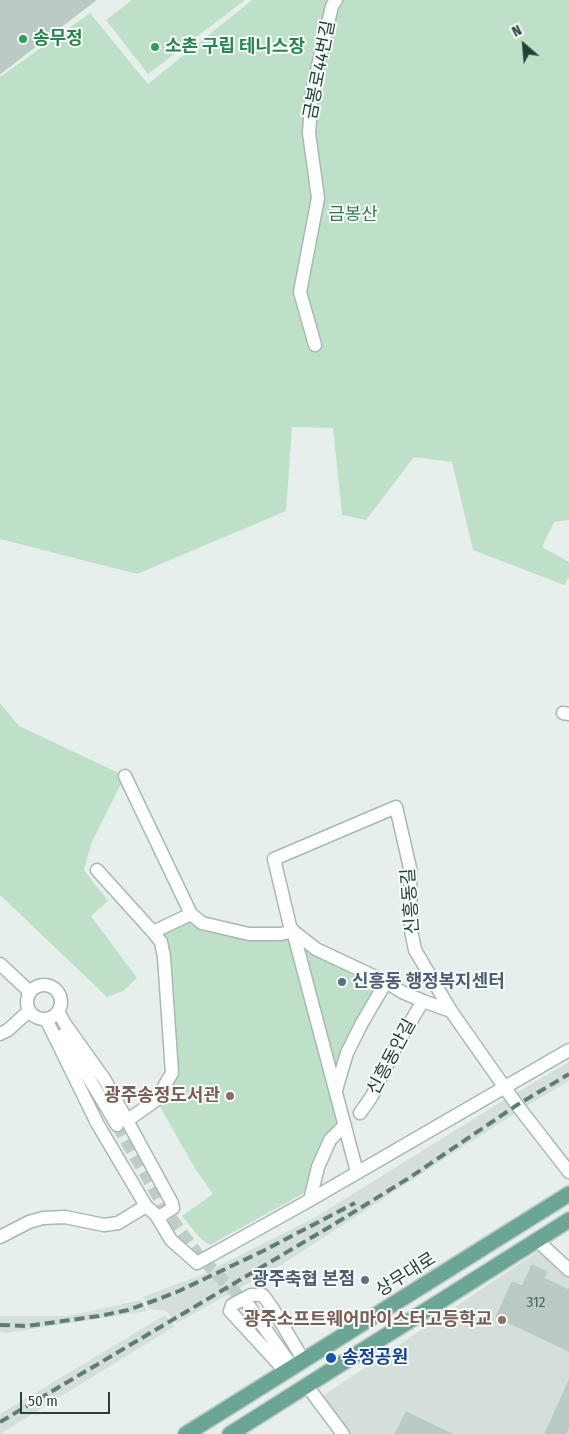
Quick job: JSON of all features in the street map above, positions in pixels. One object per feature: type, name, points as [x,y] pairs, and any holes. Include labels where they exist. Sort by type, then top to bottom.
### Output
[{"type":"main road","name":"상무대로","points":[[186,1434],[569,1194]]},
{"type":"main road","points":[[230,1434],[569,1220]]},
{"type":"street","name":"금봉로44번길","points":[[315,345],[300,292],[318,198],[309,133],[312,92],[332,6],[336,0]]},
{"type":"street","points":[[125,776],[191,914],[202,923],[250,934],[281,934],[293,931],[357,1172]]},
{"type":"street","name":"신흥동길","points":[[293,931],[290,926],[274,859],[396,807],[410,868],[410,907],[415,950],[451,1011],[569,1172]]},
{"type":"street","points":[[97,870],[161,942],[164,957],[172,1072],[156,1100],[122,1123]]},
{"type":"street","points":[[153,932],[191,914]]},
{"type":"street","name":"신흥동안길","points":[[293,931],[316,949],[386,982],[402,992],[451,1011]]},
{"type":"street","points":[[0,964],[30,992]]},
{"type":"street","name":"신흥동안길","points":[[336,1090],[347,1053],[386,982]]},
{"type":"street","points":[[42,985],[57,990],[61,1001],[52,1016],[38,1018],[29,1011],[27,1000],[30,992],[36,986],[42,985]]},
{"type":"street","name":"신흥동안길","points":[[360,1113],[372,1096],[396,1046],[423,1001]]},
{"type":"street","points":[[0,1034],[8,1030],[29,1011]]},
{"type":"street","points":[[52,1016],[105,1080],[122,1123],[172,1203],[173,1208],[162,1215],[156,1215]]},
{"type":"street","points":[[52,1016],[97,1123],[146,1206],[156,1215],[171,1240],[197,1263],[506,1088],[569,1050]]},
{"type":"street","points":[[310,1200],[318,1167],[330,1140],[345,1125]]},
{"type":"street","points":[[0,1237],[28,1222],[43,1218],[65,1217],[104,1225],[118,1222],[146,1206]]},
{"type":"street","points":[[538,1241],[569,1270]]},
{"type":"street","points":[[251,1294],[263,1295],[273,1309],[294,1367],[230,1311],[232,1305],[251,1294]]},
{"type":"street","points":[[249,1306],[294,1367]]},
{"type":"street","points":[[307,1386],[342,1434]]},
{"type":"shaded area","points":[[569,1062],[569,1081],[518,1111],[509,1097]]},
{"type":"shaded area","points":[[507,1098],[517,1112],[281,1265],[177,1323],[166,1311],[149,1309],[143,1297],[201,1275],[316,1217]]},
{"type":"shaded area","name":"광주소프트웨어마이스터고등학교","points":[[543,1248],[569,1271],[569,1434],[343,1434],[318,1399]]},
{"type":"shaded area","points":[[141,1300],[147,1311],[7,1333],[0,1332],[0,1316],[69,1316]]},
{"type":"shaded area","points":[[165,1315],[175,1326],[0,1434],[0,1414]]},
{"type":"green space","name":"소촌 구립 테니스장","points":[[132,0],[245,0],[148,74],[106,20]]},
{"type":"green space","name":"금봉산","points":[[252,0],[569,0],[569,520],[554,522],[542,547],[569,562],[569,577],[564,585],[473,550],[452,462],[414,457],[366,520],[342,515],[333,428],[292,427],[286,511],[137,574],[0,539],[0,77],[90,13],[148,84]]},
{"type":"green space","points":[[0,703],[19,726],[125,776],[91,844],[84,870],[108,901],[91,916],[137,978],[123,991],[107,997],[0,895]]},
{"type":"green space","points":[[191,914],[202,923],[281,934],[386,982],[336,1090],[345,1125],[330,1140],[313,1188],[210,1245],[200,1238],[182,1216],[213,1194],[196,1170],[156,1100],[172,1072],[164,957],[153,932]]},
{"type":"building","name":"송무정","points":[[0,0],[96,0],[0,74]]},
{"type":"building","points":[[532,1265],[547,1272],[544,1278],[569,1290],[569,1351],[496,1317],[512,1282],[522,1286]]},
{"type":"building","points":[[569,1380],[569,1428],[566,1434],[545,1434]]},
{"type":"building","points":[[406,1412],[452,1434],[395,1434]]},
{"type":"tunnel","points":[[117,1125],[168,1214],[199,1256],[249,1306]]},
{"type":"railway","points":[[0,1422],[331,1226],[409,1178],[517,1105],[569,1074]]},
{"type":"railway","points":[[0,1325],[27,1326],[128,1310],[179,1291],[263,1251],[355,1203]]},
{"type":"place","name":"송무정","points":[[23,39]]},
{"type":"place","name":"소촌 구립 테니스장","points":[[155,47]]},
{"type":"place","name":"신흥동 행정복지센터","points":[[342,982]]},
{"type":"place","name":"광주송정도서관","points":[[230,1096]]},
{"type":"place","name":"광주축협 본점","points":[[365,1280]]},
{"type":"place","name":"광주소프트웨어마이스터고등학교","points":[[502,1320]]},
{"type":"place","name":"송정공원","points":[[331,1358]]}]
